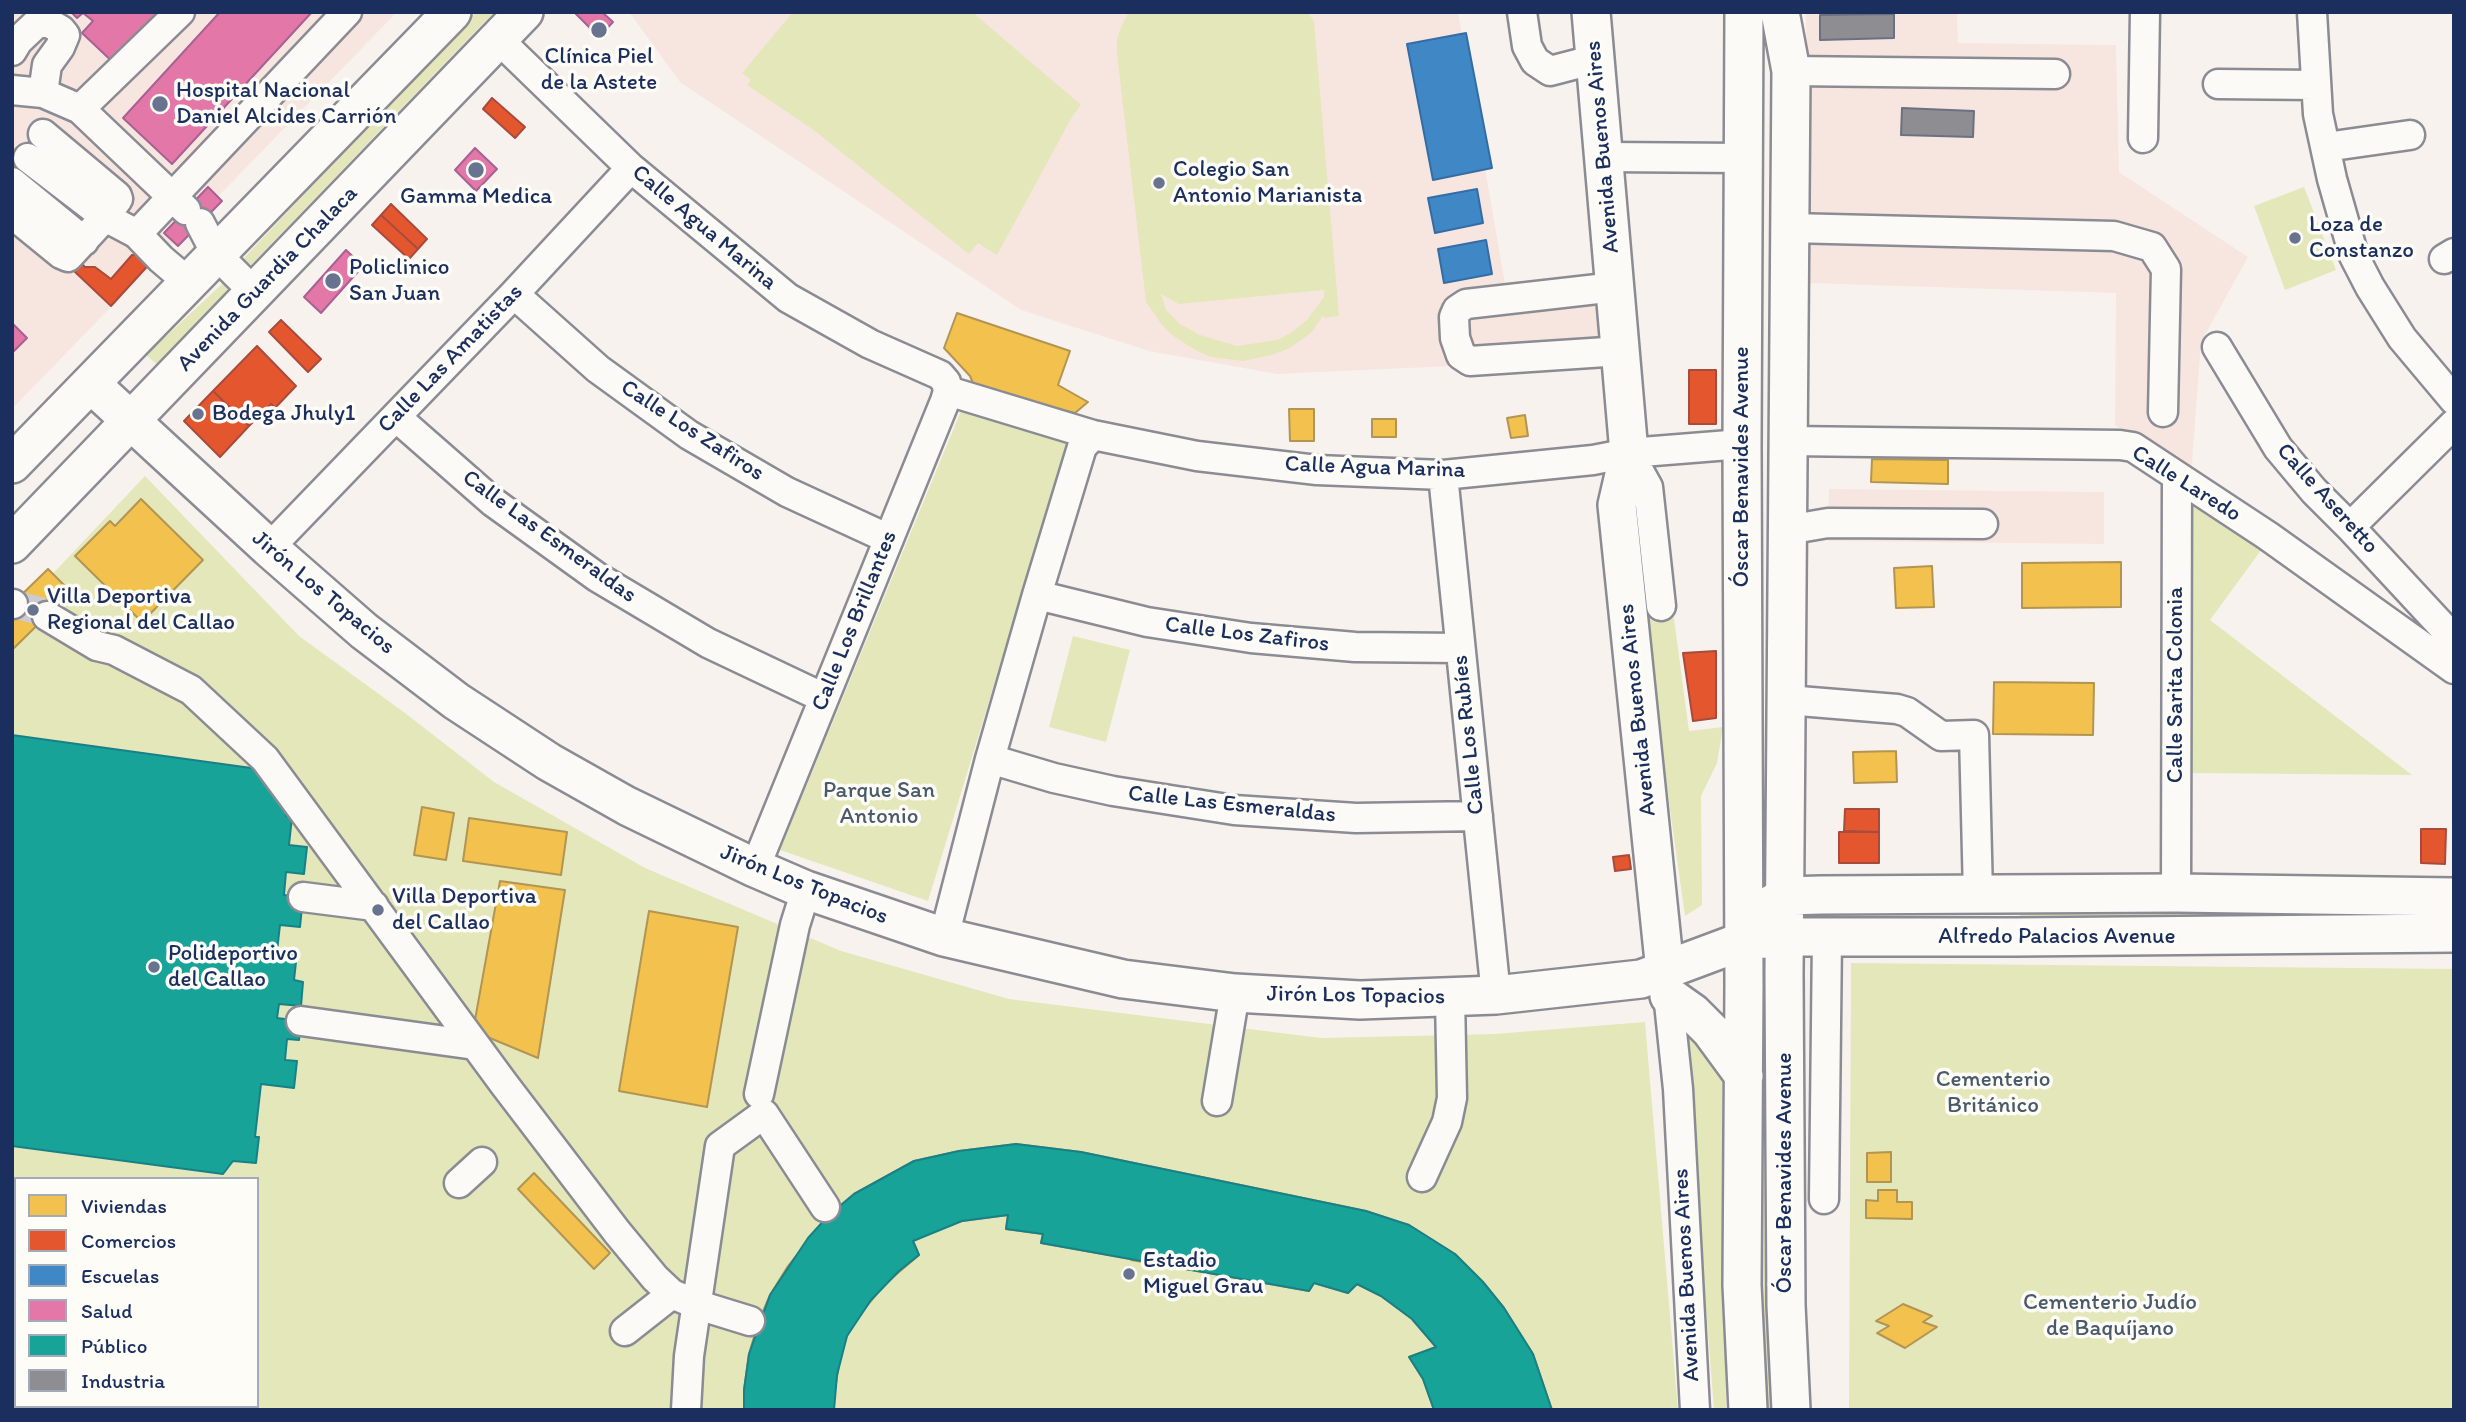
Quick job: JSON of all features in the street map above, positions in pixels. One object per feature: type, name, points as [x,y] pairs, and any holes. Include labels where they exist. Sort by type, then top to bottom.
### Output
[{"type":"main road","points":[[12,464],[188,282],[193,221],[452,12]]},
{"type":"main road","name":"Avenida Guardia Chalaca","points":[[12,544],[524,12]]},
{"type":"main road","name":"Avenida Buenos Aires","points":[[1591,12],[1629,453],[1617,505],[1667,984]]},
{"type":"main road","name":"Óscar Benavides Avenue","points":[[1744,12],[1742,1285],[1748,1410]]},
{"type":"main road","name":"Óscar Benavides Avenue","points":[[1780,12],[1791,71],[1785,896],[1786,1305],[1791,1410]]},
{"type":"main road","points":[[1743,158],[1790,235],[1743,242]]},
{"type":"main road","name":"Jirón Los Topacios","points":[[91,384],[363,631],[456,701],[549,762],[626,806],[806,890],[944,937],[1123,979],[1235,993],[1360,1000],[1496,995],[1641,979],[1667,984]]},
{"type":"main road","name":"Alfredo Palacios Avenue","points":[[1785,896],[2176,893],[2453,897]]},
{"type":"main road","points":[[1986,894],[1993,938]]},
{"type":"main road","points":[[1744,931],[1785,896]]},
{"type":"main road","points":[[2453,897],[2453,933]]},
{"type":"main road","name":"Alfredo Palacios Avenue","points":[[1667,984],[1744,931],[1785,937],[1993,938],[2453,933]]},
{"type":"main road","points":[[1667,984],[1711,1031],[1744,1076]]},
{"type":"street","points":[[80,109],[180,12]]},
{"type":"street","points":[[137,234],[193,221],[347,12]]},
{"type":"street","points":[[1522,12],[1527,46],[1535,61],[1550,71],[1596,59]]},
{"type":"street","points":[[2143,138],[2145,12]]},
{"type":"street","points":[[2312,12],[2315,85],[2332,179],[2354,256],[2402,338],[2454,400]]},
{"type":"street","points":[[12,51],[18,41],[37,23],[49,23],[65,35],[47,65],[43,93]]},
{"type":"street","name":"Calle Agua Marina","points":[[498,39],[631,168],[788,298],[944,383],[1093,435],[1197,456],[1317,470],[1443,475],[1593,460],[1629,453],[1742,444]]},
{"type":"street","points":[[1791,71],[2055,74]]},
{"type":"street","points":[[2218,84],[2315,85]]},
{"type":"street","points":[[12,90],[43,93],[80,109],[193,221],[255,293]]},
{"type":"street","points":[[12,214],[68,257],[118,199],[43,134]]},
{"type":"street","points":[[2326,147],[2410,135]]},
{"type":"street","points":[[28,158],[105,217],[137,234],[160,259],[188,282]]},
{"type":"street","points":[[1605,158],[1743,158]]},
{"type":"street","name":"Calle Las Amatistas","points":[[269,548],[514,294],[631,168]]},
{"type":"street","points":[[12,182],[84,241]]},
{"type":"street","points":[[1790,235],[2113,236],[2152,247],[2166,269],[2163,412]]},
{"type":"street","points":[[1615,287],[1466,304],[1457,310],[1454,317],[1455,338],[1461,355],[1470,361],[1621,351]]},
{"type":"street","name":"Calle Los Zafiros","points":[[514,294],[598,369],[690,435],[786,492],[889,539]]},
{"type":"street","name":"Calle Aseretto","points":[[2217,347],[2278,448],[2314,491],[2454,639]]},
{"type":"street","name":"Calle Los Brillantes","points":[[755,868],[889,539],[944,383]]},
{"type":"street","name":"Calle Las Esmeraldas","points":[[396,417],[493,502],[597,578],[708,643],[824,698]]},
{"type":"street","points":[[2350,527],[2454,424]]},
{"type":"street","points":[[944,937],[1037,595],[1082,447],[1093,435]]},
{"type":"street","name":"Calle Laredo","points":[[1788,441],[2127,445],[2140,450],[2268,536],[2454,668]]},
{"type":"street","points":[[1629,453],[1648,487],[1661,606]]},
{"type":"street","name":"Calle Los Rubíes","points":[[1443,475],[1496,995]]},
{"type":"street","name":"Calle Sarita Colonia","points":[[2176,476],[2176,893]]},
{"type":"street","points":[[1787,530],[1828,523],[1983,524]]},
{"type":"street","name":"Calle Los Zafiros","points":[[1037,595],[1147,622],[1251,638],[1355,647],[1460,649]]},
{"type":"street","points":[[47,616],[97,646],[114,650],[191,690],[265,759],[475,1045],[654,1278],[672,1294],[750,1321]]},
{"type":"street","points":[[1787,700],[1898,709],[1907,712],[1941,736],[1974,735],[1986,894]]},
{"type":"street","name":"Calle Las Esmeraldas","points":[[990,760],[1113,791],[1234,810],[1356,818],[1478,816]]},
{"type":"street","points":[[759,1094],[795,925],[806,890]]},
{"type":"street","points":[[303,897],[373,906]]},
{"type":"street","points":[[1824,1199],[1827,937]]},
{"type":"street","name":"Avenida Buenos Aires","points":[[1667,984],[1678,1089],[1695,1410]]},
{"type":"street","points":[[1217,1101],[1235,993]]},
{"type":"street","points":[[1422,1177],[1447,1122],[1452,1098],[1450,998]]},
{"type":"street","points":[[301,1021],[475,1045]]},
{"type":"street","points":[[685,1410],[689,1356],[720,1146],[764,1114],[825,1207]]},
{"type":"street","points":[[458,1183],[482,1162]]},
{"type":"street","points":[[625,1331],[672,1294]]},
{"type":"shaded area","name":"Hospital Nacional Daniel Alcides Carrión","points":[[12,12],[397,12],[12,409]]},
{"type":"shaded area","name":"Colegio San Antonio Marianista","points":[[629,12],[1458,12],[1506,290],[1596,283],[1604,359],[1277,374],[1149,351],[1021,310],[680,82]]},
{"type":"shaded area","points":[[1806,12],[1957,12],[1958,43],[2116,45],[2119,172],[2248,257],[2201,342],[2191,476],[2115,425],[2116,293],[1808,283]]},
{"type":"shaded area","points":[[1829,489],[2104,492],[2104,544],[1828,541]]},
{"type":"green space","points":[[476,12],[494,12],[251,265],[243,259]]},
{"type":"green space","points":[[793,12],[972,12],[1081,105],[997,255],[978,243],[969,254],[815,131],[747,85],[751,80],[742,73]]},
{"type":"green space","points":[[1129,12],[1308,12],[1314,22],[1339,316],[1324,318],[1323,315],[1312,332],[1290,348],[1244,361],[1211,357],[1172,335],[1146,302],[1117,54],[1117,39]],"holes":[[[1324,290],[1324,297],[1308,319],[1291,333],[1277,340],[1237,346],[1200,335],[1180,324],[1166,310],[1161,294],[1179,304]]]},
{"type":"green space","name":"Loza de Constanzo","points":[[2304,187],[2336,270],[2285,290],[2254,206]]},
{"type":"green space","points":[[223,283],[230,292],[160,367],[146,355]]},
{"type":"green space","name":"Parque San Antonio","points":[[965,401],[1071,433],[928,901],[780,850]]},
{"type":"green space","name":"Villa Deportiva del Callao","points":[[145,476],[299,636],[494,782],[645,868],[841,951],[1009,999],[1321,1038],[1495,1034],[1645,1022],[1678,1410],[182,1410],[180,1408],[259,1408],[259,1177],[14,1177],[14,1247],[12,1245],[12,617]]},
{"type":"green space","points":[[1655,477],[1689,731],[1723,727],[1717,763],[1701,796],[1702,905],[1685,916],[1630,524],[1641,479]]},
{"type":"green space","points":[[2188,499],[2267,542],[2210,620],[2412,775],[2189,773]]},
{"type":"green space","points":[[1073,636],[1130,650],[1106,742],[1049,727]]},
{"type":"green space","points":[[2020,906],[2436,909],[2437,926],[2020,928]]},
{"type":"green space","points":[[1851,963],[2454,969],[2454,1410],[1849,1410]]},
{"type":"green space","points":[[1755,991],[1764,992],[1765,1295],[1775,1410],[1764,1410],[1756,1308]]},
{"type":"green space","points":[[1685,1035],[1698,1043],[1722,1066],[1726,1410],[1714,1410]]},
{"type":"building: Viviendas","points":[[957,313],[1070,351],[1058,385],[1088,402],[1075,413],[975,388],[970,376],[944,348]]},
{"type":"building: Viviendas","points":[[1289,409],[1314,409],[1314,441],[1290,441]]},
{"type":"building: Viviendas","points":[[1525,415],[1528,436],[1511,438],[1507,418]]},
{"type":"building: Viviendas","points":[[1372,419],[1396,419],[1396,437],[1372,437]]},
{"type":"building: Viviendas","points":[[1872,459],[1948,460],[1948,484],[1871,482]]},
{"type":"building: Viviendas","points":[[141,499],[203,560],[142,622],[75,556],[110,521],[115,526]]},
{"type":"building: Viviendas","points":[[2121,562],[2121,607],[2022,608],[2022,563]]},
{"type":"building: Viviendas","points":[[1932,566],[1934,607],[1896,608],[1894,568]]},
{"type":"building: Viviendas","name":"Villa Deportiva Regional del Callao","points":[[48,569],[71,592],[12,650],[12,604]]},
{"type":"building: Viviendas","points":[[1994,682],[2094,683],[2093,735],[1993,734]]},
{"type":"building: Viviendas","points":[[1896,751],[1897,782],[1854,783],[1853,752]]},
{"type":"building: Viviendas","points":[[422,807],[454,813],[446,860],[414,855]]},
{"type":"building: Viviendas","points":[[469,818],[567,832],[561,875],[463,861]]},
{"type":"building: Viviendas","points":[[500,881],[565,890],[538,1058],[473,1031]]},
{"type":"building: Viviendas","points":[[649,911],[738,927],[707,1107],[619,1091]]},
{"type":"building: Viviendas","points":[[1016,1144],[1081,1152],[1366,1211],[1399,1222],[1348,1293],[1314,1283],[1309,1291],[1041,1243],[1043,1234],[1006,1229],[1008,1215],[945,1226],[914,1161],[959,1151]]},
{"type":"building: Viviendas","points":[[1891,1152],[1891,1182],[1867,1182],[1867,1153]]},
{"type":"building: Viviendas","points":[[914,1161],[945,1226],[913,1241],[919,1255],[885,1284],[856,1319],[840,1358],[834,1410],[744,1410],[749,1354],[758,1323],[770,1295],[788,1266],[828,1216],[854,1194]]},
{"type":"building: Viviendas","points":[[534,1173],[610,1253],[594,1269],[518,1189]]},
{"type":"building: Viviendas","points":[[1878,1190],[1897,1190],[1897,1202],[1912,1202],[1912,1219],[1866,1218],[1866,1200],[1878,1201]]},
{"type":"building: Viviendas","points":[[1151,1218],[1234,1238],[1220,1275],[1131,1260]]},
{"type":"building: Viviendas","points":[[1399,1222],[1409,1225],[1455,1254],[1483,1282],[1504,1308],[1533,1354],[1552,1410],[1434,1410],[1423,1379],[1409,1357],[1436,1347],[1412,1319],[1381,1296],[1357,1284]]},
{"type":"building: Viviendas","points":[[1903,1304],[1932,1316],[1923,1322],[1937,1327],[1905,1348],[1877,1333],[1889,1326],[1876,1321]]},
{"type":"building: Comercios","points":[[492,98],[525,127],[515,138],[483,109]]},
{"type":"building: Comercios","points":[[391,204],[427,239],[418,249],[381,215]]},
{"type":"building: Comercios","points":[[381,215],[418,249],[409,259],[372,225]]},
{"type":"building: Comercios","points":[[147,253],[154,259],[111,306],[74,271],[81,263],[85,267],[95,267],[111,279],[132,255]]},
{"type":"building: Comercios","points":[[281,320],[321,359],[308,372],[269,332]]},
{"type":"building: Comercios","points":[[257,346],[296,386],[275,408],[271,404],[249,426],[213,391]]},
{"type":"building: Comercios","points":[[1689,370],[1716,370],[1716,424],[1689,424]]},
{"type":"building: Comercios","points":[[213,391],[249,426],[220,457],[184,421]]},
{"type":"building: Comercios","points":[[1716,651],[1716,718],[1693,721],[1683,653]]},
{"type":"building: Comercios","points":[[1845,809],[1879,809],[1879,832],[1844,831]]},
{"type":"building: Comercios","points":[[2421,829],[2446,829],[2445,864],[2421,863]]},
{"type":"building: Comercios","points":[[1839,832],[1879,832],[1879,863],[1839,863]]},
{"type":"building: Comercios","points":[[1629,855],[1631,869],[1615,871],[1613,857]]},
{"type":"building: Escuelas","points":[[1466,33],[1492,168],[1433,180],[1407,44]]},
{"type":"building: Escuelas","points":[[1477,189],[1483,223],[1435,233],[1428,198]]},
{"type":"building: Escuelas","points":[[1486,240],[1492,274],[1444,283],[1438,249]]},
{"type":"building: Salud","points":[[71,12],[169,12],[118,67],[82,33],[93,21],[83,13],[77,18]]},
{"type":"building: Salud","points":[[220,12],[312,12],[172,164],[123,118]]},
{"type":"building: Salud","name":"Clínica Piel de la Astete","points":[[574,12],[602,12],[613,22],[599,37]]},
{"type":"building: Salud","name":"Gamma Medica","points":[[475,148],[497,169],[476,191],[455,170]]},
{"type":"building: Salud","points":[[208,187],[222,201],[178,246],[164,233]]},
{"type":"building: Salud","name":"Policlinico San Juan","points":[[346,250],[363,266],[321,313],[304,297]]},
{"type":"building: Salud","points":[[12,323],[27,338],[12,353]]},
{"type":"building: Público","name":"Polideportivo del Callao","points":[[12,735],[273,771],[288,792],[286,816],[292,817],[289,845],[307,847],[304,874],[286,872],[284,895],[303,897],[300,927],[280,925],[277,951],[297,953],[294,980],[303,982],[301,1006],[279,1004],[277,1018],[301,1021],[299,1040],[287,1039],[285,1060],[297,1061],[294,1088],[261,1084],[255,1137],[259,1137],[256,1163],[233,1161],[223,1174],[12,1146]]},
{"type":"building: Público","points":[[1016,1144],[1081,1152],[1366,1211],[1409,1225],[1455,1254],[1504,1308],[1533,1354],[1552,1410],[1434,1410],[1423,1379],[1409,1357],[1436,1347],[1412,1319],[1381,1296],[1357,1284],[1348,1293],[1314,1283],[1309,1291],[1041,1243],[1043,1234],[1006,1229],[1008,1215],[962,1221],[913,1241],[919,1255],[871,1300],[847,1336],[837,1375],[834,1410],[744,1410],[749,1354],[770,1295],[808,1238],[828,1216],[854,1194],[914,1161],[959,1151]]},
{"type":"building: Industria","points":[[1894,14],[1894,38],[1820,40],[1820,15]]},
{"type":"building: Industria","points":[[1902,108],[1974,111],[1973,137],[1901,135]]},
{"type":"tunnel","points":[[13,604],[40,611],[47,616]]},
{"type":"place","name":"Clínica Piel de la Astete","points":[[599,30]]},
{"type":"place","name":"Hospital Nacional Daniel Alcides Carrión","points":[[160,104]]},
{"type":"place","name":"Gamma Medica","points":[[476,170]]},
{"type":"place","name":"Colegio San Antonio Marianista","points":[[1159,183]]},
{"type":"place","name":"Loza de Constanzo","points":[[2295,238]]},
{"type":"place","name":"Policlinico San Juan","points":[[333,281]]},
{"type":"place","name":"Bodega Jhuly1","points":[[198,414]]},
{"type":"place","name":"Villa Deportiva Regional del Callao","points":[[33,610]]},
{"type":"place","name":"Villa Deportiva del Callao","points":[[378,910]]},
{"type":"place","name":"Polideportivo del Callao","points":[[154,967]]},
{"type":"place","name":"Estadio Miguel Grau","points":[[1129,1274]]},
{"type":"park label","name":"Cementerio Británico","points":[[1993,1093]]},
{"type":"park label","name":"Cementerio Judío de Baquíjano","points":[[2110,1316]]}]
